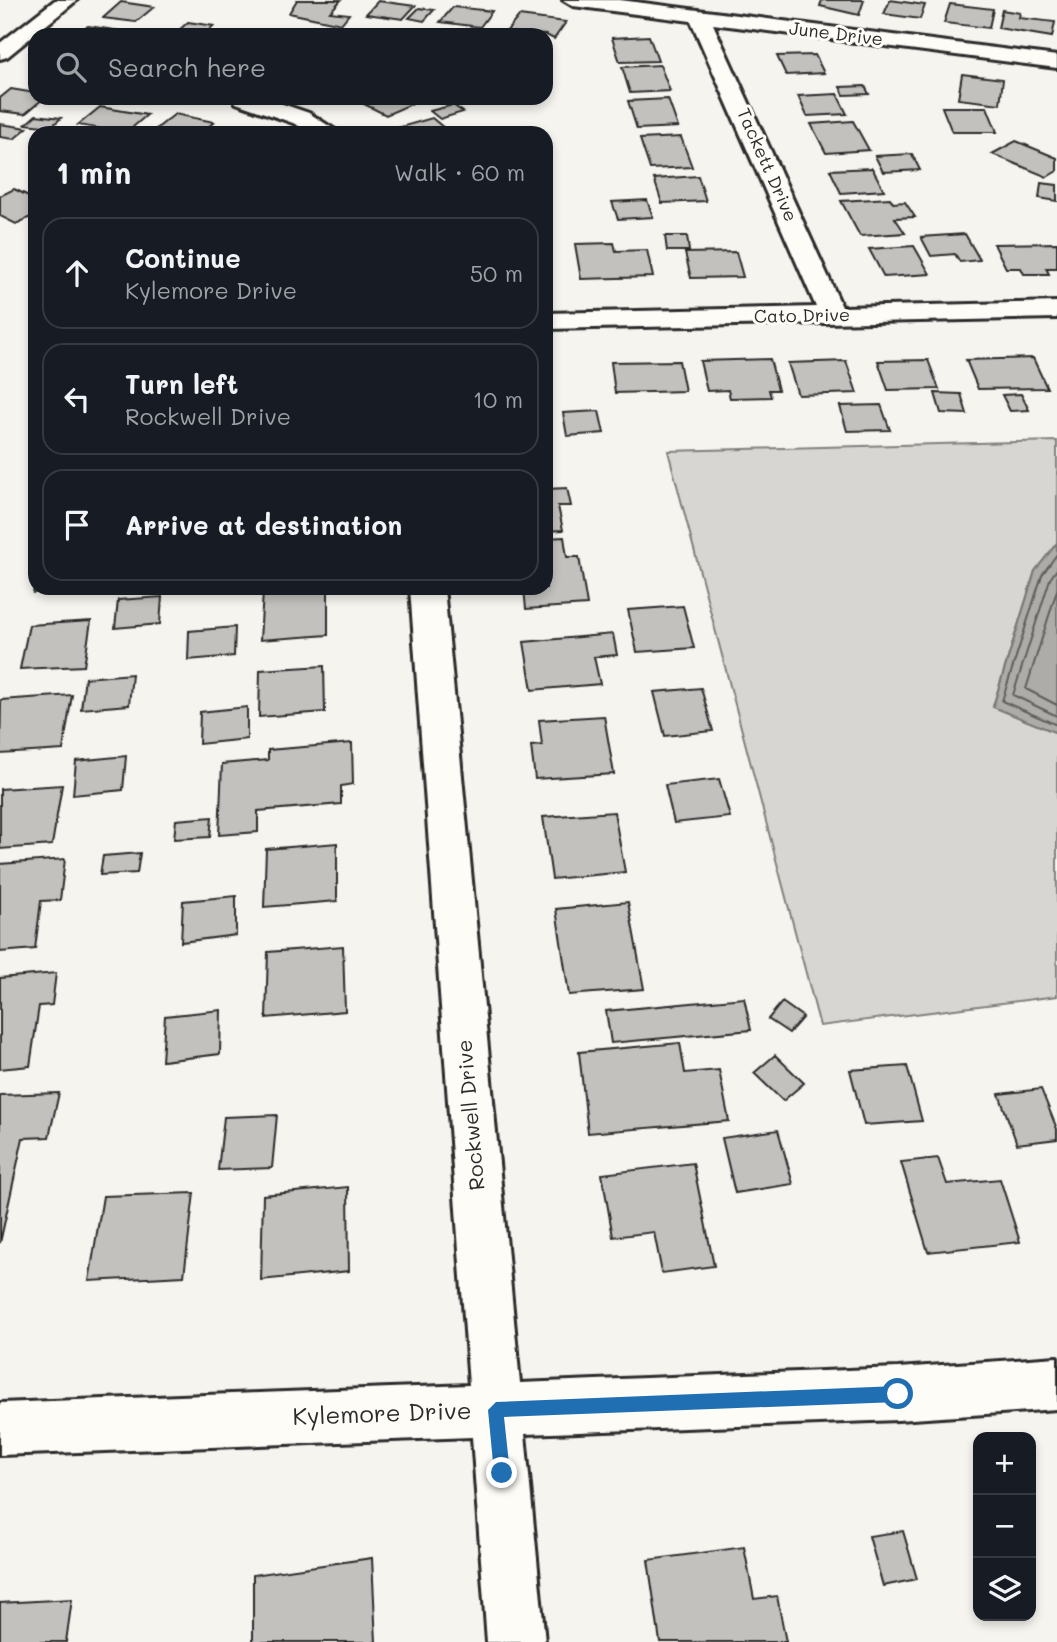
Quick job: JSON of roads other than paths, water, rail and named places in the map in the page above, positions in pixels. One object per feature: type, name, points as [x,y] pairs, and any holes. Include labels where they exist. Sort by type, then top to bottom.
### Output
[{"type":"street","points":[[31,28],[67,0]]},
{"type":"street","name":"June Drive","points":[[573,0],[1057,62]]},
{"type":"street","name":"Tackett Drive","points":[[699,16],[833,316]]},
{"type":"street","points":[[0,52],[28,30]]},
{"type":"street","points":[[0,59],[24,62]]},
{"type":"street","points":[[264,105],[316,126]]},
{"type":"street","name":"Cato Drive","points":[[553,321],[1057,310]]},
{"type":"street","name":"Rockwell Drive","points":[[428,595],[516,1642]]},
{"type":"street","name":"Kylemore Drive","points":[[0,1429],[898,1394],[1057,1383]]},
{"type":"water","points":[[1057,543],[1057,733],[993,707],[1035,571]]}]
